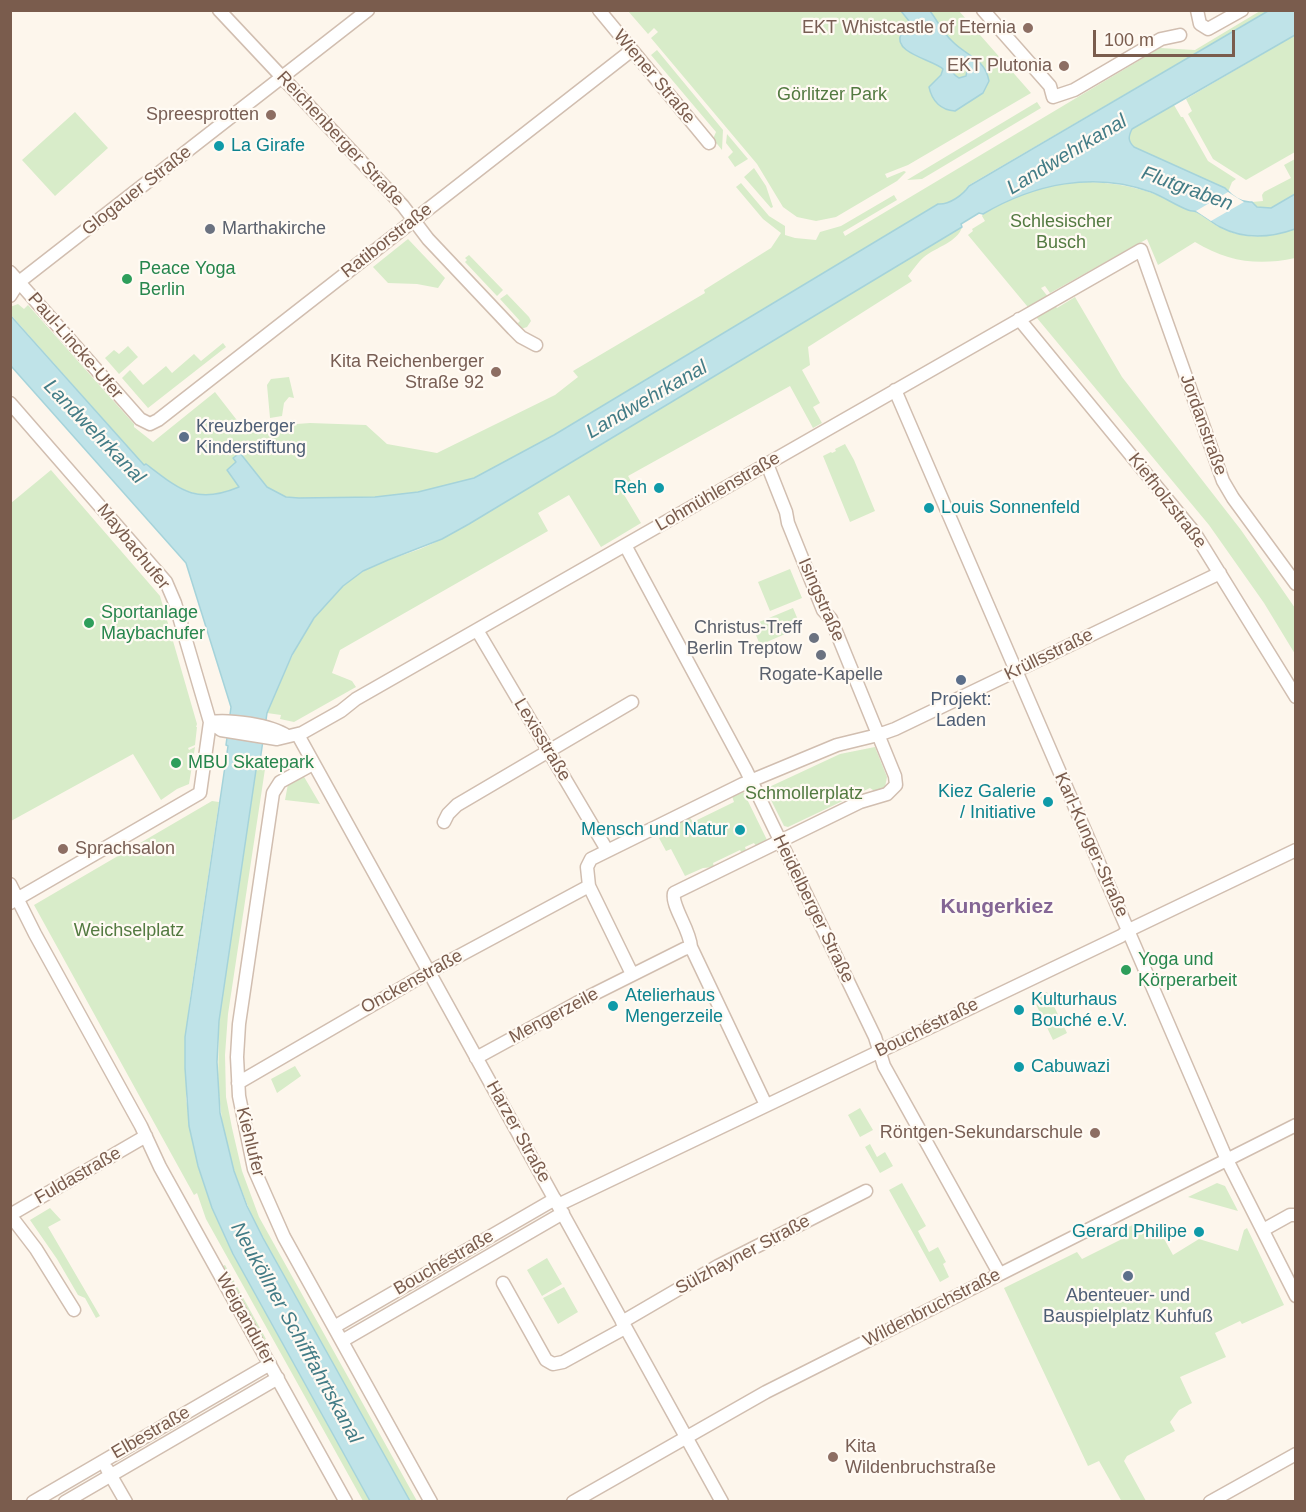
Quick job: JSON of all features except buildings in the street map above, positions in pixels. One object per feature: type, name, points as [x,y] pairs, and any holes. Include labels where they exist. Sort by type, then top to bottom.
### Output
[{"type":"street","name":"Reichenberger Straße","points":[[219,10],[403,206],[428,239],[513,329],[521,337],[536,345]]},
{"type":"street","name":"Glogauer Straße","points":[[10,296],[15,284],[368,10]]},
{"type":"street","name":"Wiener Straße","points":[[599,10],[709,143]]},
{"type":"street","points":[[983,10],[1050,86],[1053,97],[1074,90],[1161,39],[1180,35]]},
{"type":"street","points":[[1197,10],[1200,24],[1209,28],[1213,28],[1242,10]]},
{"type":"street","name":"Ratiborstraße","points":[[140,419],[150,423],[158,420],[632,50]]},
{"type":"street","name":"Lohmühlenstraße","points":[[292,735],[341,711],[356,699],[1141,250]]},
{"type":"street","name":"Jordanstraße","points":[[1141,250],[1223,481],[1296,584]]},
{"type":"street","name":"Paul-Lincke-Ufer","points":[[10,272],[15,284],[140,419]]},
{"type":"street","name":"Kiefholzstraße","points":[[1019,320],[1186,523],[1220,573],[1296,697]]},
{"type":"street","name":"Karl-Kunger-Straße","points":[[895,390],[1227,1160],[1296,1296]]},
{"type":"street","name":"Maybachufer","points":[[10,403],[166,582],[175,603],[210,722],[202,788],[197,795],[14,901]]},
{"type":"street","name":"Isingstraße","points":[[766,464],[823,610],[831,619],[878,735]]},
{"type":"street","name":"Heidelberger Straße","points":[[625,545],[751,781],[875,1037],[884,1066],[999,1273]]},
{"type":"street","name":"Krüllsstraße","points":[[878,735],[950,703],[1220,573]]},
{"type":"street","name":"Lexisstraße","points":[[477,630],[607,850]]},
{"type":"street","points":[[444,822],[457,805],[632,702]]},
{"type":"street","points":[[210,722],[221,730],[230,726],[263,732],[277,739],[292,735]]},
{"type":"street","name":"Harzer Straße","points":[[292,735],[313,764],[722,1502]]},
{"type":"street","points":[[691,947],[632,974],[589,886],[588,863],[607,850],[751,781],[837,745],[878,735],[895,776],[896,785],[893,789],[870,801],[860,802],[674,893],[674,902],[690,936],[691,947],[766,1105]]},
{"type":"street","name":"Kiehlufer","points":[[313,764],[276,785],[272,801],[239,1024],[237,1057],[239,1099],[254,1169],[284,1237],[431,1502]]},
{"type":"street","name":"Bouchéstraße","points":[[334,1327],[558,1206],[1296,850]]},
{"type":"street","points":[[10,884],[14,901],[35,934],[146,1136]]},
{"type":"street","name":"Onckenstraße","points":[[238,1083],[429,972],[589,886]]},
{"type":"street","name":"Mengerzeile","points":[[476,1058],[632,974]]},
{"type":"street","name":"Wildenbruchstraße","points":[[578,1500],[766,1392],[1296,1125]]},
{"type":"street","name":"Fuldastraße","points":[[10,1215],[146,1136]]},
{"type":"street","name":"Weigandufer","points":[[146,1136],[160,1167],[346,1502]]},
{"type":"street","name":"Sülzhayner Straße","points":[[503,1282],[546,1360],[553,1364],[563,1362],[718,1266],[866,1191]]},
{"type":"street","name":"Bouchéstraße","points":[[342,1341],[558,1206]]},
{"type":"street","points":[[10,1215],[36,1249],[74,1310]]},
{"type":"street","points":[[1263,1230],[1290,1215],[1296,1215]]},
{"type":"street","name":"Elbestraße","points":[[33,1502],[270,1364]]},
{"type":"street","name":"Elbestraße","points":[[65,1502],[278,1378]]},
{"type":"street","points":[[1210,1502],[1296,1454]]},
{"type":"street","points":[[103,1461],[126,1502]]},
{"type":"green space","name":"Görlitzer Park","points":[[628,11],[959,11],[1031,93],[908,165],[885,174],[887,178],[906,172],[897,181],[836,217],[816,221],[797,217],[783,207],[757,164],[651,38],[658,32],[654,28],[648,34]]},
{"type":"green space","points":[[1260,11],[1268,11],[969,185],[955,199],[938,204],[554,435],[474,478],[418,492],[375,497],[286,497],[267,487],[240,453],[237,462],[240,487],[212,494],[189,492],[146,464],[144,465],[11,315],[10,307],[18,304],[24,309],[28,305],[134,424],[134,427],[153,442],[215,392],[243,428],[310,423],[366,425],[387,444],[437,453],[555,395],[578,377],[573,371],[705,293],[704,290],[771,248],[781,233],[763,219],[736,187],[741,183],[769,216],[785,226],[785,235],[816,240],[820,232],[841,226],[894,195],[897,200],[843,232],[845,236],[1160,48],[1195,50]]},
{"type":"green space","points":[[1295,35],[1295,152],[1246,180],[1213,159],[1188,114],[1192,111],[1186,99]]},
{"type":"green space","points":[[657,50],[723,130],[722,150],[713,139],[716,132],[651,55]]},
{"type":"green space","points":[[1037,102],[1041,108],[922,179],[907,180]]},
{"type":"green space","points":[[1174,105],[1208,161],[1236,179],[1232,182],[1228,192],[1225,188],[1134,147],[1131,143],[1129,137],[1132,129]]},
{"type":"green space","points":[[75,112],[108,148],[55,196],[22,160]]},
{"type":"green space","points":[[727,134],[748,159],[735,167],[728,157],[733,152],[726,143]]},
{"type":"green space","points":[[1295,159],[1295,194],[1271,208],[1257,207],[1252,202],[1263,201],[1264,192],[1291,178],[1284,165]]},
{"type":"green space","points":[[754,168],[766,186],[773,207],[771,208],[744,177]]},
{"type":"green space","name":"Schlesischer Busch","points":[[1090,182],[1130,187],[1165,198],[1234,233],[1264,236],[1295,229],[1295,258],[1256,262],[1231,258],[1195,242],[1158,265],[1147,239],[1050,293],[1045,286],[1041,288],[1057,308],[1075,297],[1122,377],[1241,530],[1295,608],[1295,654],[1264,603],[1209,525],[968,235],[973,231],[972,229],[985,221],[983,214],[1009,201],[1047,187]]},
{"type":"green space","points":[[962,227],[956,237],[920,261],[908,276],[912,281],[808,347],[810,365],[802,370],[820,403],[813,407],[822,423],[813,428],[790,386],[628,476],[631,481],[620,488],[641,523],[601,547],[569,495],[538,513],[548,531],[340,650],[332,673],[352,681],[356,687],[294,722],[280,719],[281,715],[267,713],[284,673],[305,633],[330,598],[346,583],[371,567],[426,546],[469,524]]},
{"type":"green space","points":[[408,239],[445,278],[438,288],[417,284],[388,283],[373,267]]},
{"type":"green space","points":[[469,255],[503,290],[497,296],[465,262],[467,260],[465,258]]},
{"type":"green space","points":[[507,294],[529,317],[531,321],[527,327],[521,329],[516,325],[520,321],[500,299]]},
{"type":"green space","points":[[223,343],[226,347],[148,408],[122,378],[130,370],[143,385],[166,366],[172,373],[194,354],[201,361]]},
{"type":"green space","points":[[128,346],[138,357],[119,374],[105,358],[114,350],[119,354]]},
{"type":"green space","points":[[289,377],[294,398],[289,397],[284,403],[282,416],[270,418],[267,385],[271,379]]},
{"type":"green space","points":[[845,444],[875,511],[850,522],[823,456],[836,451],[835,449]]},
{"type":"green space","name":"Sportanlage Maybachufer","points":[[51,470],[160,596],[197,724],[195,745],[188,748],[189,750],[195,747],[189,784],[161,800],[133,754],[11,821],[11,503]]},
{"type":"green space","points":[[790,569],[802,598],[770,611],[758,582]]},
{"type":"green space","points":[[793,608],[801,627],[760,645],[752,625]]},
{"type":"green space","name":"Schmollerplatz","points":[[875,747],[887,777],[885,787],[876,792],[870,788],[788,827],[784,826],[767,788],[840,754]]},
{"type":"green space","points":[[265,769],[228,1014],[225,1055],[226,1097],[232,1128],[242,1171],[259,1217],[417,1501],[410,1501],[255,1224],[234,1171],[223,1128],[218,1087],[219,1021],[256,770]]},
{"type":"green space","points":[[303,775],[320,804],[285,800],[288,784]]},
{"type":"green space","name":"Schmollerplatz","points":[[743,791],[767,840],[756,846],[754,843],[745,847],[747,853],[743,856],[740,850],[713,863],[714,867],[703,868],[685,876],[671,849],[666,851],[659,838],[678,828],[676,824],[690,818],[693,822],[734,802],[732,796]]},
{"type":"green space","name":"Weichselplatz","points":[[212,801],[219,802],[189,1005],[186,1098],[193,1145],[212,1208],[233,1254],[370,1501],[363,1501],[206,1219],[197,1193],[194,1195],[34,905]]},
{"type":"green space","points":[[1047,992],[1067,1033],[1053,1040],[1033,998]]},
{"type":"green space","points":[[295,1066],[301,1076],[277,1093],[271,1079]]},
{"type":"green space","points":[[860,1108],[873,1130],[860,1137],[848,1115]]},
{"type":"green space","points":[[870,1144],[877,1157],[885,1152],[893,1166],[880,1173],[865,1147]]},
{"type":"green space","points":[[902,1183],[926,1226],[918,1231],[929,1252],[938,1247],[946,1262],[943,1264],[949,1277],[940,1282],[889,1190]]},
{"type":"green space","points":[[1217,1183],[1225,1186],[1238,1211],[1188,1197]]},
{"type":"green space","points":[[50,1208],[61,1220],[48,1227],[100,1316],[96,1318],[85,1298],[78,1295],[30,1220]]},
{"type":"green space","points":[[1135,1224],[1141,1235],[1156,1224],[1173,1255],[1199,1239],[1238,1251],[1244,1230],[1247,1228],[1284,1305],[1242,1324],[1240,1321],[1215,1333],[1226,1357],[1180,1377],[1192,1403],[1179,1410],[1170,1422],[1175,1431],[1127,1456],[1124,1461],[1146,1501],[1122,1502],[1099,1461],[1088,1466],[1004,1288],[1077,1252],[1082,1259],[1122,1239],[1119,1231]]},
{"type":"green space","points":[[547,1258],[562,1284],[542,1296],[527,1270]]},
{"type":"green space","points":[[225,1265],[266,1339],[262,1341],[255,1323],[221,1267]]},
{"type":"green space","points":[[564,1287],[578,1312],[558,1324],[543,1298]]},
{"type":"water","points":[[901,11],[930,11],[949,38],[984,67],[989,81],[983,93],[955,111],[945,109],[938,104],[932,97],[929,87],[941,75],[943,69],[902,46],[901,34],[909,21]],"holes":[[[950,57],[962,62],[967,70],[966,76],[959,78],[947,60]]]},
{"type":"water","points":[[1268,11],[1295,11],[1295,35],[1132,129],[1129,139],[1134,147],[1225,188],[1237,198],[1252,202],[1257,207],[1271,208],[1295,194],[1295,229],[1267,236],[1239,234],[1220,227],[1197,212],[1183,208],[1151,192],[1108,182],[1065,184],[1023,195],[983,214],[979,213],[961,224],[962,227],[469,524],[442,539],[363,571],[343,586],[314,618],[292,655],[267,713],[259,768],[256,770],[219,1021],[217,1062],[220,1113],[234,1171],[247,1206],[410,1501],[370,1501],[233,1254],[212,1208],[198,1166],[189,1126],[185,1037],[228,746],[226,745],[231,707],[186,563],[11,366],[10,315],[144,465],[146,464],[189,492],[211,495],[239,487],[227,470],[236,462],[233,458],[240,453],[267,487],[286,497],[375,497],[418,492],[474,478],[554,435],[938,204],[955,199],[969,186]]},
{"type":"pier","points":[[1228,192],[1244,202],[1211,221],[1196,211]]},
{"type":"place","name":"EKT Whistcastle of Eternia","points":[[1028,28]]},
{"type":"place","name":"EKT Plutonia","points":[[1064,66]]},
{"type":"place","name":"Spreesprotten","points":[[271,115]]},
{"type":"place","name":"La Girafe","points":[[219,146]]},
{"type":"place","name":"Marthakirche","points":[[210,229]]},
{"type":"place","name":"Peace Yoga Berlin","points":[[127,279]]},
{"type":"place","name":"Kita Reichenberger Straße 92","points":[[496,372]]},
{"type":"place","name":"Kreuzberger Kinderstiftung","points":[[184,437]]},
{"type":"place","name":"Reh","points":[[659,488]]},
{"type":"place","name":"Louis Sonnenfeld","points":[[929,508]]},
{"type":"place","name":"Sportanlage Maybachufer","points":[[89,623]]},
{"type":"place","name":"Christus-Treff Berlin Treptow","points":[[814,638]]},
{"type":"place","name":"Rogate-Kapelle","points":[[821,655]]},
{"type":"place","name":"Projekt: Laden","points":[[961,680]]},
{"type":"place","name":"MBU Skatepark","points":[[176,763]]},
{"type":"place","name":"Kiez Galerie / Initiative","points":[[1048,802]]},
{"type":"place","name":"Mensch und Natur","points":[[740,830]]},
{"type":"place","name":"Sprachsalon","points":[[63,849]]},
{"type":"place","name":"Yoga und Körperarbeit","points":[[1126,970]]},
{"type":"place","name":"Atelierhaus Mengerzeile","points":[[613,1006]]},
{"type":"place","name":"Kulturhaus Bouché e.V.","points":[[1019,1010]]},
{"type":"place","name":"Cabuwazi","points":[[1019,1067]]},
{"type":"place","name":"Röntgen-Sekundarschule","points":[[1095,1133]]},
{"type":"place","name":"Gerard Philipe","points":[[1199,1232]]},
{"type":"place","name":"Abenteuer- und Bauspielplatz Kuhfuß","points":[[1128,1276]]},
{"type":"place","name":"Kita Wildenbruchstraße","points":[[833,1457]]},
{"type":"district","name":"Kungerkiez","points":[[997,907]]},
{"type":"water label","name":"Landwehrkanal","points":[[1067,155]]},
{"type":"water label","name":"Flutgraben","points":[[1187,189]]},
{"type":"water label","name":"Landwehrkanal","points":[[647,400]]},
{"type":"water label","name":"Landwehrkanal","points":[[94,432]]},
{"type":"water label","name":"Neuköllner Schifffahrtskanal","points":[[296,1333]]}]
